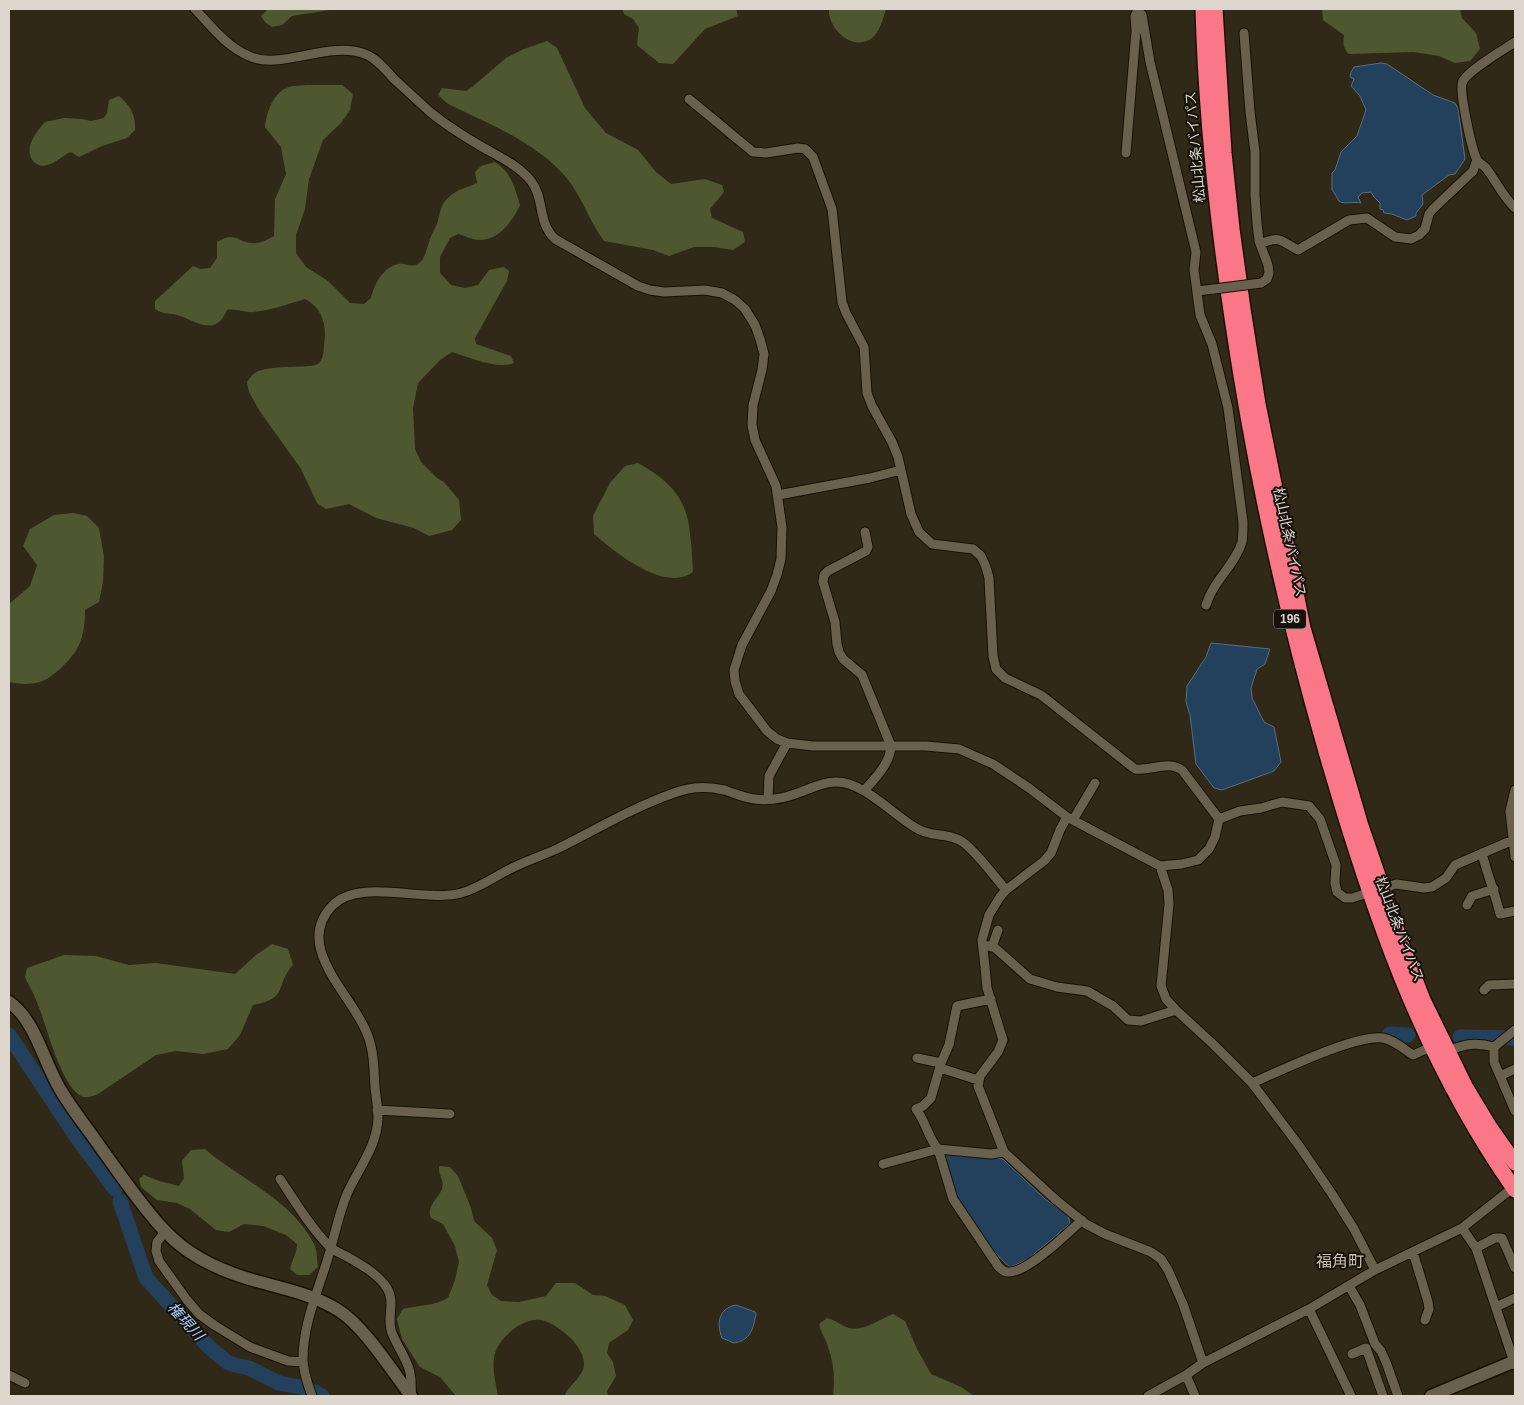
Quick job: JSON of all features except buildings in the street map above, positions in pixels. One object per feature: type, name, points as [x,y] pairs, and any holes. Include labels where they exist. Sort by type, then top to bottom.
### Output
[{"type":"highway","name":"松山北条バイパス","points":[[1203,9],[1205,78],[1220,231],[1252,405],[1275,554],[1292,629],[1325,749],[1375,891],[1412,1005],[1431,1047],[1478,1133],[1515,1188]]},
{"type":"highway","name":"松山北条バイパス","points":[[1215,9],[1224,153],[1252,405]]},
{"type":"highway","name":"松山北条バイパス","points":[[1375,891],[1466,1088],[1489,1126],[1515,1163]]},
{"type":"street","points":[[195,9],[223,39],[238,51],[251,57],[275,60],[323,51],[344,50],[365,54],[432,114],[511,164],[530,180],[540,200],[544,224],[556,238],[638,286],[664,292],[706,290],[722,293],[735,300],[745,309],[755,325],[764,354],[753,405],[752,425],[755,440],[776,486],[782,542],[781,559],[777,575],[760,613],[742,645],[734,670],[739,694],[767,731],[777,739],[813,746],[944,747],[959,749],[993,764],[1070,819],[1160,866],[1198,860],[1209,849],[1215,837],[1219,818],[1182,770],[1176,766],[1168,765],[1145,770],[1135,769],[1041,695],[1005,678],[996,669],[993,656],[989,578],[981,556],[973,549],[932,544],[918,532],[911,514],[901,470],[892,442],[867,393],[864,347],[842,302],[832,209],[813,157],[805,149],[798,148],[766,153],[753,152],[690,99]]},
{"type":"street","points":[[1126,153],[1136,31],[1135,16],[1137,12],[1142,15],[1150,62],[1196,252],[1194,270],[1200,315],[1212,344],[1228,408],[1243,522],[1242,541],[1236,554],[1211,592],[1206,605]]},
{"type":"street","points":[[1197,291],[1261,283],[1267,279],[1269,273],[1260,244],[1256,205],[1255,152],[1244,33]]},
{"type":"street","points":[[1515,42],[1470,73],[1462,82],[1461,92],[1466,121],[1477,160],[1485,167],[1497,186],[1515,208]]},
{"type":"street","points":[[1260,244],[1275,238],[1281,239],[1298,250],[1349,220],[1358,218],[1367,218],[1396,237],[1411,239],[1425,229],[1429,214],[1472,171],[1477,160]]},
{"type":"street","points":[[1228,408],[1252,405]]},
{"type":"street","points":[[778,495],[870,478],[901,470]]},
{"type":"street","points":[[864,791],[884,766],[890,746],[862,675],[839,652],[835,622],[823,582],[824,575],[828,571],[866,551],[868,547],[865,532]]},
{"type":"street","points":[[768,799],[769,776],[787,742]]},
{"type":"street","points":[[312,1396],[303,1362],[305,1329],[347,1194],[374,1141],[377,1130],[377,1110],[369,1038],[362,1022],[320,951],[318,933],[330,907],[346,896],[370,892],[436,896],[466,892],[513,867],[555,850],[656,799],[678,791],[702,787],[754,799],[768,799],[797,794],[833,782],[851,784],[873,796],[894,814],[922,832],[952,837],[966,844],[1006,890]]},
{"type":"street","points":[[1095,783],[1060,830],[1051,854],[1000,897],[988,915],[982,940],[987,946],[1006,957],[1030,979],[1057,987],[1072,988],[1086,992],[1113,1006],[1128,1020],[1141,1021],[1176,1010]]},
{"type":"street","points":[[1515,790],[1510,811],[1515,857]]},
{"type":"street","points":[[1219,818],[1240,811],[1262,808],[1282,802],[1309,806],[1320,819],[1336,865],[1335,883],[1337,892],[1345,898],[1352,898],[1396,884],[1424,888],[1432,887],[1446,878],[1455,866],[1513,840]]},
{"type":"street","points":[[1482,853],[1500,914],[1515,911]]},
{"type":"street","points":[[1160,866],[1168,890],[1170,904],[1161,986],[1166,999],[1252,1083],[1300,1147],[1332,1194],[1354,1229],[1375,1270]]},
{"type":"street","points":[[1467,905],[1472,896],[1494,889]]},
{"type":"street","points":[[998,930],[987,946],[987,988],[1003,1040],[998,1052],[978,1080],[978,1086],[1004,1152],[1082,1220],[1105,1234],[1151,1252],[1161,1259],[1183,1304],[1203,1363]]},
{"type":"street","points":[[1484,990],[1490,985],[1515,984]]},
{"type":"street","points":[[991,999],[957,1006],[949,1045],[931,1098],[923,1106],[916,1109],[923,1118],[938,1149],[953,1199],[1002,1270],[1008,1272],[1014,1272],[1034,1262],[1082,1220]]},
{"type":"street","points":[[9,1002],[30,1026],[61,1091],[147,1211],[166,1232],[189,1252],[228,1273],[300,1292],[340,1311],[353,1321],[411,1396]]},
{"type":"street","points":[[1512,1032],[1498,1044],[1494,1062],[1515,1110]]},
{"type":"street","points":[[1252,1083],[1331,1050],[1370,1038],[1384,1038],[1413,1055],[1431,1047]]},
{"type":"street","points":[[1448,1051],[1470,1044],[1498,1044]]},
{"type":"street","points":[[917,1058],[978,1080]]},
{"type":"street","points":[[1500,1076],[1515,1069]]},
{"type":"street","points":[[377,1110],[450,1114]]},
{"type":"street","points":[[883,1164],[938,1149],[991,1154],[1004,1152]]},
{"type":"street","points":[[280,1179],[320,1236],[331,1248],[378,1277],[388,1289],[392,1304],[391,1330],[409,1364],[412,1380],[411,1396]]},
{"type":"street","points":[[1148,1396],[1186,1375],[1203,1363],[1309,1309],[1375,1270],[1462,1228],[1515,1188]]},
{"type":"street","points":[[1431,1396],[1515,1363],[1476,1248],[1462,1228]]},
{"type":"street","points":[[166,1232],[157,1242],[156,1251],[159,1261],[186,1300],[199,1314],[214,1326],[250,1348],[288,1361],[303,1362]]},
{"type":"street","points":[[1476,1248],[1495,1238],[1502,1238],[1515,1268]]},
{"type":"street","points":[[1413,1252],[1428,1302],[1429,1309],[1425,1320]]},
{"type":"street","points":[[1349,1286],[1360,1305],[1374,1344],[1381,1351],[1386,1362],[1398,1396]]},
{"type":"street","points":[[1496,1307],[1515,1298]]},
{"type":"street","points":[[1309,1309],[1351,1396]]},
{"type":"street","points":[[1352,1354],[1366,1348],[1383,1396]]},
{"type":"street","points":[[9,1375],[25,1384]]},
{"type":"street","points":[[1186,1375],[1195,1396]]},
{"type":"green space","points":[[268,9],[336,9],[292,16],[282,25],[272,27],[261,16]]},
{"type":"green space","points":[[622,9],[736,9],[738,16],[705,29],[673,64],[659,63],[637,45],[639,28],[633,19],[624,14]]},
{"type":"green space","points":[[829,9],[886,9],[880,26],[872,38],[862,42],[855,42],[848,40],[836,30],[832,23]]},
{"type":"green space","points":[[1322,9],[1460,9],[1462,18],[1476,33],[1480,49],[1470,61],[1455,63],[1439,56],[1414,52],[1349,54],[1344,46],[1344,35],[1323,20]]},
{"type":"green space","points":[[547,41],[557,48],[585,108],[606,133],[638,150],[656,172],[671,184],[705,179],[722,185],[724,192],[710,209],[712,218],[743,232],[745,242],[733,250],[714,247],[694,247],[669,256],[653,250],[604,241],[571,184],[553,164],[510,134],[448,104],[438,95],[442,88],[466,91],[506,58]]},
{"type":"green space","points":[[342,85],[353,94],[350,110],[341,123],[323,140],[309,179],[305,209],[296,235],[296,253],[306,267],[328,281],[350,303],[364,304],[371,298],[380,277],[393,266],[401,264],[413,266],[422,260],[444,203],[455,192],[477,183],[475,172],[481,166],[495,162],[505,171],[512,181],[520,205],[512,219],[495,236],[481,240],[471,239],[458,234],[450,238],[440,257],[440,273],[451,285],[465,288],[478,285],[489,270],[504,267],[509,271],[507,281],[475,338],[476,344],[511,356],[514,363],[507,365],[492,364],[452,352],[440,360],[418,383],[413,408],[415,449],[421,462],[437,478],[444,482],[459,500],[461,520],[452,530],[429,536],[414,528],[376,518],[349,504],[326,509],[317,503],[301,469],[259,410],[249,392],[247,382],[254,374],[271,368],[315,365],[321,359],[325,338],[324,324],[320,312],[311,303],[305,299],[254,312],[227,310],[217,323],[211,325],[163,313],[155,309],[155,301],[193,266],[200,269],[210,268],[217,258],[217,242],[232,237],[246,242],[257,243],[274,236],[275,199],[286,174],[281,147],[265,127],[266,121],[269,109],[279,93],[291,86]]},
{"type":"green space","points":[[119,96],[129,107],[134,120],[135,130],[127,138],[102,146],[79,157],[71,152],[54,163],[45,166],[36,164],[33,161],[30,156],[30,145],[45,122],[64,118],[91,121],[104,118],[107,113],[109,100]]},
{"type":"green space","points":[[638,463],[667,483],[685,510],[691,539],[693,572],[682,577],[669,578],[641,568],[594,534],[593,516],[610,483],[625,466]]},
{"type":"green space","points":[[73,513],[87,516],[99,528],[104,557],[103,582],[99,602],[85,610],[84,628],[79,645],[73,655],[57,672],[45,680],[36,683],[9,682],[9,604],[30,586],[37,565],[23,546],[30,529],[54,515]]},
{"type":"green space","points":[[272,944],[288,949],[293,965],[287,972],[277,995],[265,1002],[253,1005],[240,1035],[228,1049],[203,1054],[176,1051],[156,1055],[98,1094],[89,1097],[83,1097],[75,1091],[61,1069],[35,998],[25,977],[27,968],[64,955],[96,956],[129,965],[156,963],[235,974],[256,955]]},
{"type":"green space","points":[[205,1149],[279,1202],[292,1215],[304,1228],[314,1244],[318,1267],[309,1275],[297,1275],[290,1269],[297,1244],[286,1235],[263,1226],[244,1224],[229,1232],[216,1230],[190,1209],[177,1203],[157,1200],[141,1187],[139,1179],[144,1175],[179,1186],[184,1178],[182,1161],[191,1150]]},
{"type":"green space","points":[[439,1166],[450,1167],[458,1176],[471,1208],[474,1221],[492,1238],[497,1250],[487,1285],[492,1295],[501,1301],[519,1302],[546,1296],[556,1283],[575,1283],[593,1295],[605,1296],[625,1305],[633,1320],[628,1330],[609,1343],[607,1353],[613,1362],[616,1376],[607,1391],[608,1396],[567,1396],[565,1394],[583,1369],[583,1358],[581,1351],[571,1338],[545,1321],[529,1321],[513,1330],[500,1343],[494,1358],[498,1396],[456,1396],[440,1377],[420,1367],[402,1339],[397,1319],[403,1309],[432,1304],[448,1298],[459,1262],[455,1246],[443,1224],[431,1218],[430,1214],[431,1206],[443,1186]]},
{"type":"green space","points":[[893,1314],[905,1321],[917,1349],[931,1374],[961,1387],[974,1396],[833,1396],[832,1359],[819,1324],[827,1318],[843,1326],[855,1329]]},
{"type":"water","points":[[1381,63],[1387,64],[1433,95],[1455,103],[1458,108],[1465,159],[1455,174],[1449,175],[1422,195],[1423,204],[1416,213],[1416,216],[1407,220],[1384,213],[1380,209],[1380,203],[1371,192],[1362,193],[1358,197],[1361,203],[1343,203],[1339,201],[1332,190],[1332,173],[1335,170],[1341,152],[1357,136],[1366,110],[1360,96],[1351,86],[1354,79],[1350,77],[1351,72],[1354,67]]},
{"type":"water","points":[[1211,643],[1270,649],[1265,664],[1257,669],[1251,688],[1252,698],[1264,722],[1274,727],[1281,762],[1274,771],[1222,790],[1214,788],[1196,764],[1190,715],[1186,702],[1187,686],[1206,657]]},
{"type":"water","points":[[947,1154],[1003,1159],[1046,1200],[1068,1215],[1070,1224],[1028,1259],[1011,1267],[990,1246],[957,1197],[944,1157]]},
{"type":"water","points":[[736,1305],[756,1314],[748,1336],[740,1342],[734,1343],[722,1338],[719,1322],[726,1309]]},
{"type":"waterway","points":[[1390,1034],[1408,1035]]},
{"type":"waterway","name":"権現川","points":[[9,1035],[76,1136],[115,1189]]},
{"type":"waterway","points":[[1460,1037],[1515,1038]]},
{"type":"waterway","name":"権現川","points":[[120,1201],[146,1278],[209,1347],[227,1362],[249,1368],[279,1383],[305,1388]]},
{"type":"waterway","name":"権現川","points":[[315,1392],[322,1396]]},
{"type":"district","name":"福角町","points":[[1340,1261]]}]
